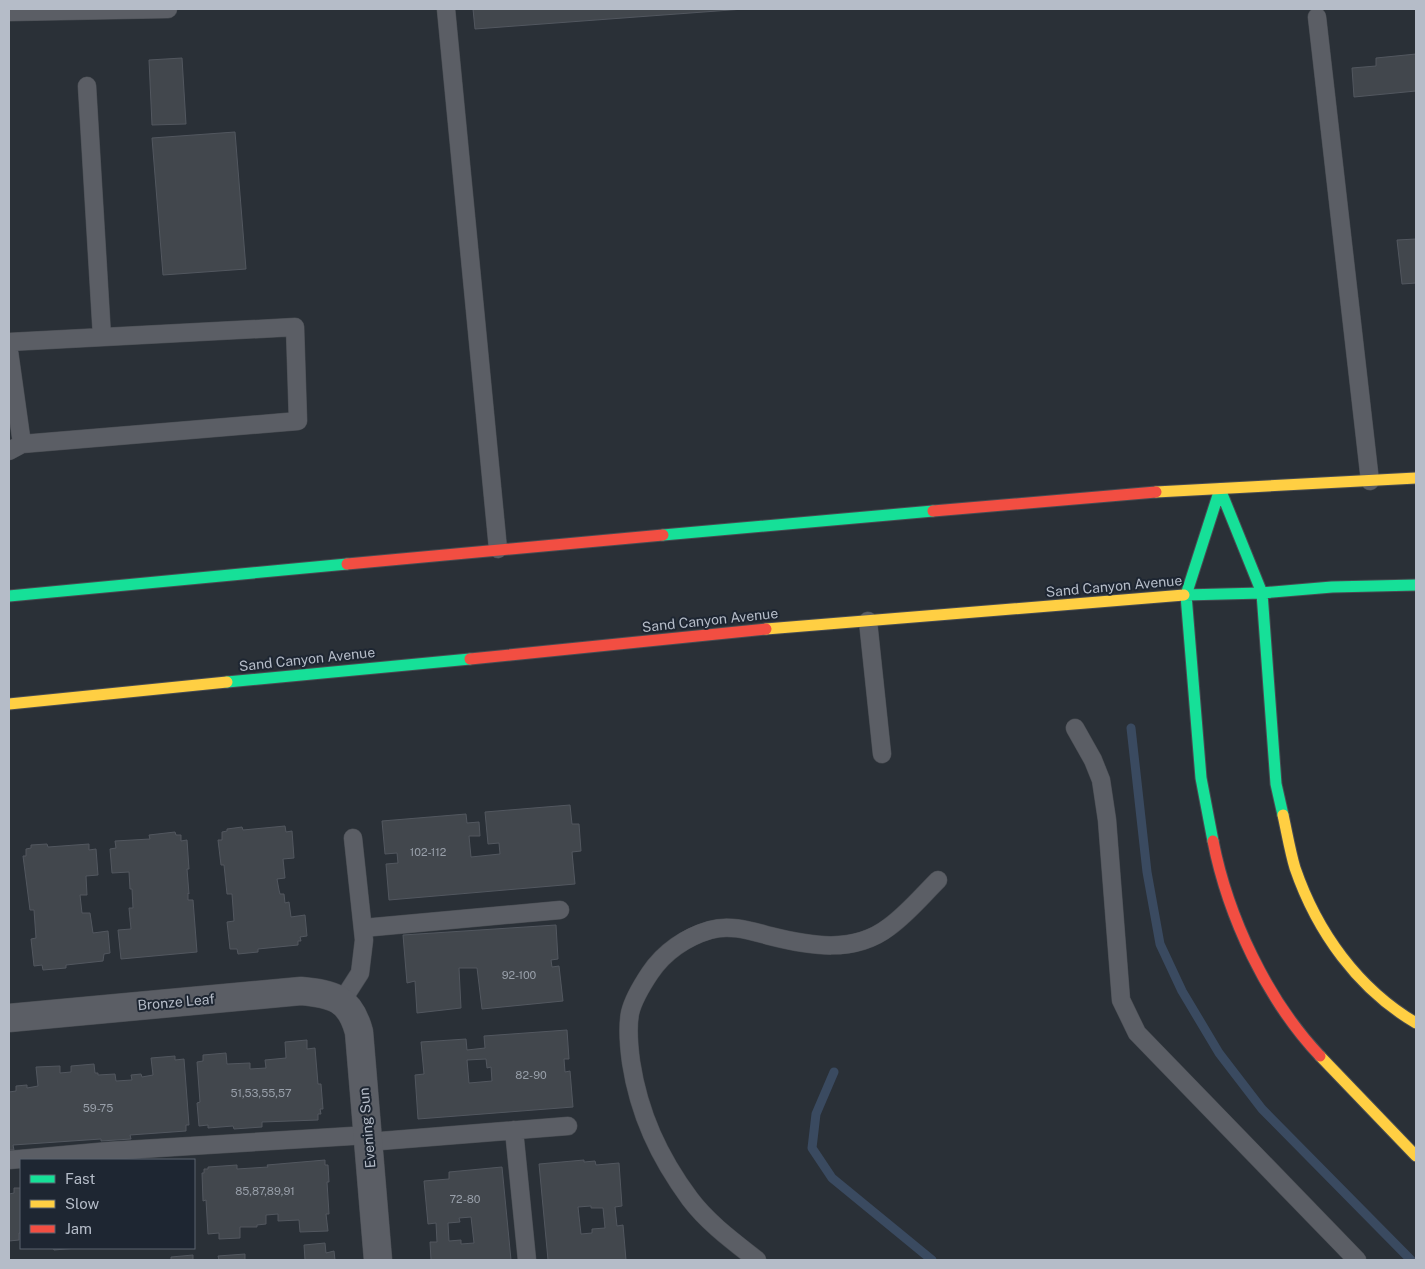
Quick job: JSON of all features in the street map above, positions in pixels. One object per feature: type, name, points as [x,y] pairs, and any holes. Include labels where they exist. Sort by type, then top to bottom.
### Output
[{"type":"main road","points":[[9,596],[498,549],[1142,493],[1416,478]]},
{"type":"main road","points":[[1220,489],[1262,593],[1276,784],[1295,867],[1310,908],[1332,943],[1361,979],[1394,1010],[1416,1023]]},
{"type":"main road","points":[[1220,489],[1186,595],[1201,778],[1218,866],[1244,939],[1274,995],[1309,1044],[1416,1156]]},
{"type":"main road","name":"Sand Canyon Avenue","points":[[9,704],[820,624],[1186,595],[1262,593],[1332,587],[1416,585]]},
{"type":"street","name":"Bronze Leaf","points":[[9,1018],[301,990],[324,994],[342,1001]]},
{"type":"street","name":"Evening Sun","points":[[342,1001],[353,1014],[359,1032],[378,1260]]},
{"type":"lane","points":[[9,12],[168,9]]},
{"type":"lane","points":[[446,9],[498,549]]},
{"type":"lane","points":[[1317,18],[1370,482]]},
{"type":"lane","points":[[86,86],[102,337]]},
{"type":"lane","points":[[9,342],[294,328],[298,421],[15,448],[9,351]]},
{"type":"lane","points":[[868,621],[882,754]]},
{"type":"lane","points":[[1075,728],[1093,760],[1101,780],[1107,820],[1121,1000],[1137,1033],[1357,1260]]},
{"type":"lane","points":[[342,1001],[360,973],[364,940],[353,838]]},
{"type":"lane","points":[[757,1260],[724,1234],[692,1201],[671,1170],[649,1129],[635,1087],[628,1045],[630,1013],[642,985],[657,963],[682,942],[712,929],[740,928],[820,946],[842,946],[875,936],[890,927],[938,880]]},
{"type":"lane","points":[[363,928],[560,910]]},
{"type":"lane","points":[[9,1160],[109,1150],[368,1138],[568,1126]]},
{"type":"lane","points":[[514,1130],[527,1260]]},
{"type":"building","points":[[473,9],[744,9],[475,29]]},
{"type":"building","points":[[1416,54],[1416,91],[1354,97],[1352,68],[1376,66],[1376,58]]},
{"type":"building","points":[[182,58],[186,124],[152,125],[149,60]]},
{"type":"building","points":[[235,132],[246,269],[163,275],[152,138]]},
{"type":"building","points":[[1416,239],[1416,283],[1402,284],[1397,240]]},
{"type":"building","points":[[570,805],[572,824],[579,824],[581,851],[572,852],[575,884],[389,900],[386,864],[398,863],[397,853],[385,854],[382,821],[466,814],[467,823],[479,822],[480,836],[469,836],[471,857],[500,854],[499,843],[488,844],[485,812]]},
{"type":"building","points":[[285,826],[286,832],[292,831],[294,858],[283,859],[285,878],[277,879],[279,890],[280,894],[284,894],[285,903],[289,902],[291,917],[305,915],[307,936],[300,937],[301,941],[298,941],[298,945],[258,949],[258,952],[238,954],[237,949],[230,949],[227,922],[234,921],[232,894],[227,894],[224,865],[221,865],[218,840],[222,840],[222,832],[227,831],[227,829],[242,827],[243,830]]},
{"type":"building","points":[[175,832],[176,835],[181,835],[181,841],[187,840],[189,869],[187,869],[188,900],[193,900],[197,952],[121,959],[118,930],[131,929],[129,908],[133,908],[132,889],[130,889],[129,872],[112,873],[110,849],[116,848],[115,841],[150,839],[149,835]]},
{"type":"building","points":[[47,844],[48,847],[89,844],[89,850],[96,849],[98,875],[86,876],[87,895],[80,895],[82,913],[90,913],[93,933],[108,931],[110,953],[104,954],[103,961],[66,965],[66,968],[43,970],[42,965],[34,966],[31,939],[36,938],[34,910],[30,910],[23,856],[26,856],[26,849],[31,848],[31,845]]},
{"type":"building","points":[[556,925],[558,959],[551,960],[552,967],[559,966],[563,1001],[482,1009],[477,968],[459,968],[461,1008],[417,1013],[415,981],[407,983],[403,935]]},
{"type":"building","points":[[567,1030],[569,1059],[564,1059],[565,1072],[570,1071],[573,1107],[418,1119],[415,1075],[424,1074],[421,1042],[466,1039],[467,1050],[485,1048],[484,1036]],"holes":[[[486,1059],[487,1068],[491,1067],[492,1081],[469,1083],[467,1060]]]},
{"type":"building","points":[[307,1040],[307,1049],[315,1048],[318,1084],[321,1084],[323,1109],[320,1109],[321,1114],[318,1114],[318,1120],[262,1122],[262,1127],[234,1129],[233,1126],[208,1128],[208,1125],[199,1126],[197,1103],[200,1102],[197,1062],[203,1061],[203,1055],[226,1053],[227,1064],[250,1063],[250,1069],[266,1068],[265,1060],[286,1058],[285,1042]]},
{"type":"building","points":[[175,1056],[175,1060],[184,1059],[189,1125],[186,1125],[186,1131],[130,1135],[131,1139],[101,1141],[101,1139],[13,1145],[14,1150],[9,1150],[9,1092],[16,1091],[16,1086],[27,1085],[27,1088],[38,1086],[36,1067],[60,1066],[60,1073],[71,1072],[71,1066],[94,1064],[95,1073],[98,1073],[98,1075],[115,1074],[116,1081],[132,1080],[131,1075],[141,1074],[142,1077],[153,1075],[151,1058]]},
{"type":"building","points":[[325,1160],[325,1165],[328,1165],[329,1182],[327,1182],[329,1214],[326,1214],[328,1231],[300,1232],[299,1220],[278,1221],[278,1214],[266,1215],[266,1224],[257,1225],[257,1227],[240,1227],[240,1238],[219,1239],[219,1233],[208,1234],[206,1200],[203,1201],[202,1173],[204,1173],[204,1169],[208,1169],[208,1167],[237,1165],[237,1169],[268,1167],[267,1165]]},
{"type":"building","points":[[584,1160],[584,1162],[595,1161],[596,1165],[619,1163],[622,1206],[615,1207],[617,1226],[623,1225],[626,1260],[548,1260],[539,1164]],"holes":[[[591,1206],[591,1208],[603,1208],[605,1228],[592,1229],[592,1233],[581,1234],[578,1207]]]},
{"type":"building","points":[[502,1167],[511,1260],[431,1260],[430,1242],[437,1242],[436,1223],[428,1224],[424,1181],[449,1179],[449,1172]],"holes":[[[471,1217],[474,1243],[461,1244],[461,1240],[449,1241],[448,1223],[460,1222],[459,1218]]]},
{"type":"building","points":[[14,1188],[20,1188],[20,1233],[19,1240],[9,1241],[9,1194],[14,1193]]},
{"type":"building","points":[[325,1243],[326,1253],[334,1251],[335,1260],[305,1260],[304,1245]]},
{"type":"building","points":[[245,1254],[245,1260],[219,1260],[218,1256]]},
{"type":"building","points":[[193,1255],[193,1260],[171,1260],[171,1257]]},
{"type":"waterway","points":[[1131,728],[1147,872],[1160,944],[1182,991],[1219,1053],[1262,1109],[1411,1260]]},
{"type":"waterway","points":[[834,1072],[816,1114],[812,1148],[832,1178],[932,1260]]},
{"type":"traffic: fast","points":[[1213,841],[1201,778],[1186,595],[1220,489]]},
{"type":"traffic: fast","points":[[1220,489],[1262,593],[1276,784],[1283,815]]},
{"type":"traffic: fast","points":[[663,535],[933,511]]},
{"type":"traffic: fast","points":[[9,596],[347,564]]},
{"type":"traffic: fast","points":[[1184,595],[1262,593],[1332,587],[1416,585]]},
{"type":"traffic: fast","points":[[227,682],[470,659]]},
{"type":"traffic: slow","points":[[1156,492],[1416,478]]},
{"type":"traffic: slow","points":[[766,629],[1184,595]]},
{"type":"traffic: slow","points":[[9,704],[227,682]]},
{"type":"traffic: slow","points":[[1283,815],[1295,868],[1304,892],[1328,936],[1358,976],[1395,1009],[1416,1023]]},
{"type":"traffic: slow","points":[[1320,1056],[1416,1156]]},
{"type":"traffic: jam","points":[[933,511],[1156,492]]},
{"type":"traffic: jam","points":[[347,564],[663,535]]},
{"type":"traffic: jam","points":[[470,659],[766,629]]},
{"type":"traffic: jam","points":[[1213,841],[1229,899],[1239,928],[1252,956],[1283,1009],[1320,1056]]}]
